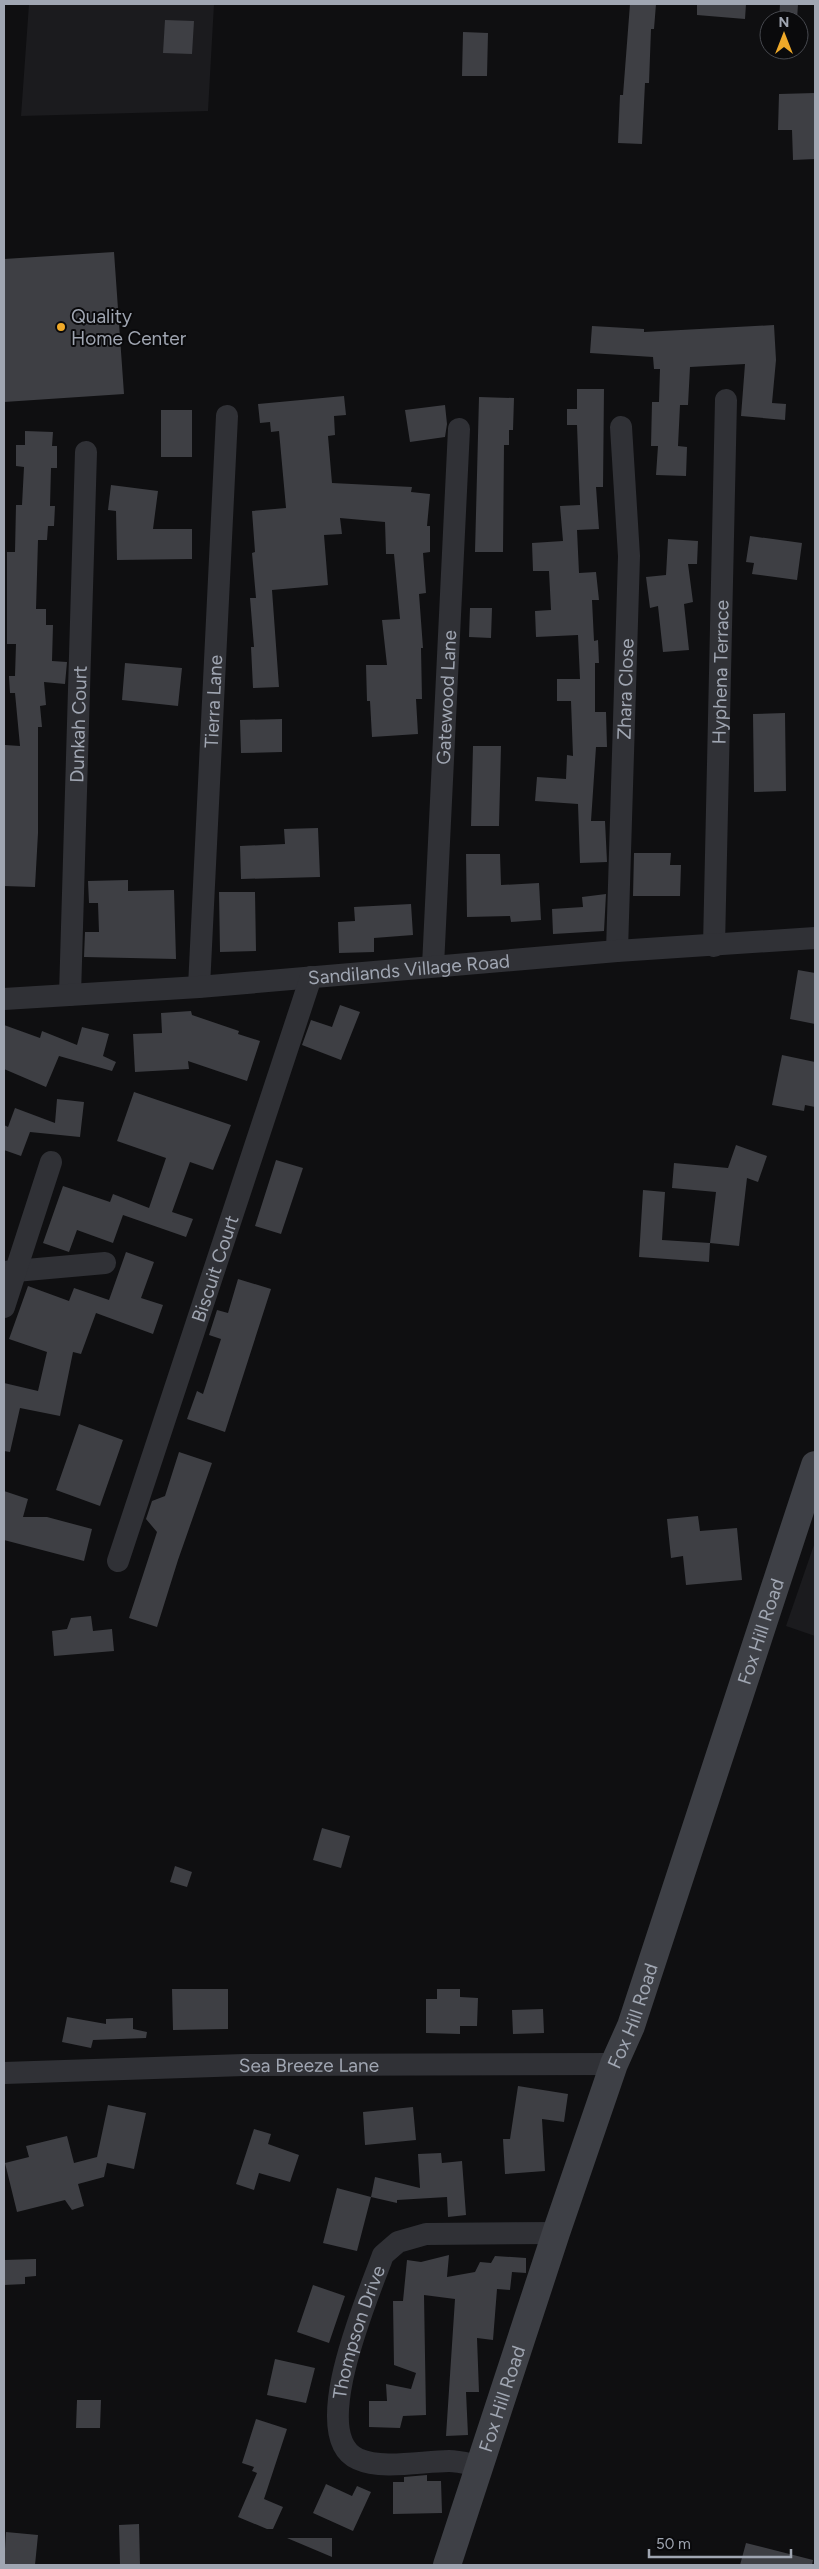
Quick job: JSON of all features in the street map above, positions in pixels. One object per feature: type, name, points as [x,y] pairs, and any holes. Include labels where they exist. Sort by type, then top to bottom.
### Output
[{"type":"main road","name":"Fox Hill Road","points":[[446,2565],[556,2233],[614,2064],[630,2026],[815,1465]]},
{"type":"street","name":"Hyphena Terrace","points":[[714,946],[726,400]]},
{"type":"street","name":"Tierra Lane","points":[[199,987],[226,416]]},
{"type":"street","name":"Zhara Close","points":[[617,951],[629,556],[621,427]]},
{"type":"street","name":"Gatewood Lane","points":[[433,966],[459,430]]},
{"type":"street","name":"Dunkah Court","points":[[70,995],[86,452]]},
{"type":"street","name":"Sandilands Village Road","points":[[4,999],[199,987],[617,951],[815,938]]},
{"type":"street","name":"Biscuit Court","points":[[118,1561],[311,977]]},
{"type":"street","points":[[4,1307],[10,1272],[51,1162]]},
{"type":"street","points":[[10,1272],[105,1263]]},
{"type":"street","name":"Sea Breeze Lane","points":[[4,2073],[244,2065],[614,2064]]},
{"type":"street","name":"Thompson Drive","points":[[479,2466],[451,2461],[397,2463],[370,2462],[357,2459],[347,2451],[341,2437],[337,2414],[343,2368],[383,2255],[398,2242],[426,2234],[556,2233]]},
{"type":"shaded area","points":[[29,4],[214,4],[208,111],[21,116]]},
{"type":"shaded area","points":[[815,1542],[815,1636],[786,1626]]},
{"type":"building","points":[[630,4],[656,4],[654,29],[651,29],[649,83],[645,83],[642,144],[618,143],[620,95],[623,95]]},
{"type":"building","points":[[697,4],[746,4],[745,19],[697,15]]},
{"type":"building","points":[[780,4],[798,4],[798,10],[780,10]]},
{"type":"building","points":[[165,20],[194,21],[192,54],[163,53]]},
{"type":"building","points":[[463,32],[488,33],[487,76],[462,76]]},
{"type":"building","points":[[815,93],[815,159],[793,160],[792,130],[778,130],[779,94]]},
{"type":"building","name":"Quality Home Center","points":[[114,252],[124,394],[4,402],[4,259]]},
{"type":"building","points":[[774,325],[776,360],[772,403],[786,404],[785,420],[741,416],[745,364],[690,367],[688,405],[680,405],[678,446],[687,447],[686,476],[656,475],[658,446],[651,446],[652,402],[659,402],[660,369],[654,369],[653,357],[590,353],[592,326],[644,329],[644,332]]},
{"type":"building","points":[[577,389],[604,389],[603,487],[596,487],[599,529],[577,530],[579,573],[596,572],[599,600],[592,600],[594,641],[598,640],[599,663],[595,663],[595,712],[606,712],[607,747],[596,747],[591,821],[605,821],[607,862],[580,863],[578,804],[535,801],[537,777],[566,779],[567,755],[573,756],[571,701],[557,701],[557,679],[580,679],[578,635],[536,637],[535,611],[551,610],[549,571],[533,571],[532,543],[563,541],[560,506],[580,505],[577,425],[567,425],[567,409],[577,409]]},
{"type":"building","points":[[344,396],[346,415],[334,416],[335,435],[328,436],[332,483],[412,487],[411,492],[430,494],[427,526],[430,526],[430,552],[423,553],[426,593],[419,594],[423,648],[421,648],[422,699],[416,699],[418,734],[372,737],[370,701],[367,701],[366,665],[387,665],[382,620],[400,619],[394,554],[386,554],[385,522],[340,518],[342,534],[324,535],[328,585],[272,590],[279,687],[253,688],[251,647],[254,647],[250,598],[256,598],[252,553],[255,552],[252,511],[286,508],[279,431],[271,432],[270,422],[260,423],[258,404]]},
{"type":"building","points":[[479,397],[514,398],[513,430],[509,430],[509,445],[504,445],[503,552],[475,552]]},
{"type":"building","points":[[445,405],[447,424],[445,437],[410,442],[405,410]]},
{"type":"building","points":[[161,410],[192,410],[192,457],[161,457]]},
{"type":"building","points":[[25,431],[53,432],[52,446],[57,446],[57,468],[51,468],[50,506],[55,506],[54,526],[48,526],[47,540],[38,540],[36,609],[46,609],[46,625],[53,625],[52,661],[67,662],[65,684],[44,682],[46,705],[40,706],[42,727],[38,727],[38,833],[35,887],[4,886],[5,745],[20,746],[15,693],[10,693],[9,676],[15,676],[16,644],[7,644],[7,552],[15,552],[16,505],[22,505],[24,467],[16,466],[16,445],[25,445]]},
{"type":"building","points":[[111,485],[158,491],[153,529],[192,529],[192,559],[117,560],[116,511],[108,510]]},
{"type":"building","points":[[750,536],[802,543],[797,580],[752,574],[754,563],[746,562]]},
{"type":"building","points":[[668,539],[698,541],[697,564],[688,564],[693,602],[684,604],[689,650],[663,652],[658,606],[650,608],[646,577],[666,575]]},
{"type":"building","points":[[470,608],[492,608],[491,638],[469,637]]},
{"type":"building","points":[[125,663],[182,668],[178,706],[122,700]]},
{"type":"building","points":[[785,713],[786,791],[754,792],[753,714]]},
{"type":"building","points":[[282,719],[282,752],[241,753],[240,720]]},
{"type":"building","points":[[473,746],[501,746],[499,826],[471,826]]},
{"type":"building","points":[[318,828],[320,877],[241,879],[240,846],[285,844],[284,829]]},
{"type":"building","points":[[634,853],[671,853],[670,865],[681,865],[680,896],[633,896]]},
{"type":"building","points":[[466,854],[500,854],[501,885],[539,883],[541,920],[511,922],[510,916],[467,917]]},
{"type":"building","points":[[128,880],[128,891],[174,890],[176,959],[84,957],[85,932],[99,932],[98,903],[89,903],[88,881]]},
{"type":"building","points":[[219,892],[255,892],[256,951],[220,952]]},
{"type":"building","points":[[606,894],[604,931],[553,934],[552,909],[583,907],[582,897]]},
{"type":"building","points":[[411,904],[413,935],[374,938],[374,952],[339,953],[338,922],[355,921],[354,907]]},
{"type":"building","points":[[798,970],[815,973],[815,1024],[790,1019]]},
{"type":"building","points":[[340,1005],[360,1012],[341,1060],[302,1045],[311,1020],[332,1027]]},
{"type":"building","points":[[191,1011],[192,1015],[239,1031],[238,1034],[260,1041],[247,1081],[188,1061],[189,1069],[135,1072],[133,1034],[162,1033],[161,1013]]},
{"type":"building","points":[[4,1025],[40,1038],[42,1031],[77,1045],[82,1027],[109,1034],[103,1056],[116,1062],[112,1071],[59,1056],[46,1087],[4,1069]]},
{"type":"building","points":[[782,1055],[815,1062],[815,1107],[805,1105],[804,1111],[772,1105]]},
{"type":"building","points":[[134,1092],[231,1125],[213,1170],[190,1162],[172,1212],[193,1219],[186,1237],[123,1215],[113,1243],[77,1230],[69,1252],[43,1243],[63,1186],[110,1202],[113,1194],[149,1208],[166,1158],[117,1141]]},
{"type":"building","points":[[57,1099],[84,1102],[80,1137],[30,1132],[21,1156],[4,1150],[4,1125],[8,1127],[15,1108],[55,1123]]},
{"type":"building","points":[[736,1145],[767,1156],[758,1182],[747,1178],[739,1246],[710,1243],[716,1192],[672,1188],[674,1163],[728,1168]]},
{"type":"building","points":[[276,1160],[303,1168],[281,1234],[255,1226]]},
{"type":"building","points":[[643,1190],[665,1192],[662,1240],[710,1243],[709,1262],[639,1257]]},
{"type":"building","points":[[126,1252],[154,1262],[141,1298],[163,1305],[153,1334],[96,1313],[81,1354],[73,1352],[60,1416],[20,1408],[10,1452],[4,1451],[4,1383],[38,1391],[47,1352],[9,1339],[28,1286],[69,1301],[74,1288],[109,1300]]},
{"type":"building","points":[[238,1279],[271,1289],[225,1432],[187,1419],[197,1391],[203,1394],[221,1339],[209,1335],[217,1310],[228,1313]]},
{"type":"building","points":[[79,1424],[123,1440],[100,1506],[56,1490]]},
{"type":"building","points":[[179,1452],[212,1463],[157,1627],[129,1618],[157,1532],[146,1519],[152,1501],[165,1496]]},
{"type":"building","points":[[4,1491],[28,1499],[23,1517],[47,1517],[92,1529],[84,1561],[4,1540]]},
{"type":"building","points":[[698,1516],[700,1531],[737,1528],[742,1580],[686,1585],[683,1556],[671,1558],[667,1519]]},
{"type":"building","points":[[91,1616],[93,1631],[112,1629],[114,1651],[54,1656],[52,1631],[67,1629],[71,1618]]},
{"type":"building","points":[[322,1828],[350,1836],[341,1868],[313,1860]]},
{"type":"building","points":[[175,1866],[192,1872],[187,1887],[170,1882]]},
{"type":"building","points":[[172,1989],[228,1989],[228,2029],[173,2030]]},
{"type":"building","points":[[437,1989],[460,1989],[460,1997],[478,1998],[477,2026],[460,2026],[460,2034],[426,2033],[426,1999],[437,1999]]},
{"type":"building","points":[[543,2009],[544,2033],[513,2034],[512,2010]]},
{"type":"building","points":[[67,2017],[106,2024],[106,2019],[133,2018],[133,2029],[147,2032],[146,2038],[93,2040],[91,2048],[62,2042]]},
{"type":"building","points":[[518,2086],[568,2094],[564,2122],[542,2119],[545,2171],[505,2174],[503,2139],[510,2139]]},
{"type":"building","points":[[108,2105],[146,2113],[134,2169],[107,2163],[104,2177],[78,2184],[84,2206],[72,2210],[65,2200],[17,2212],[5,2163],[29,2157],[26,2146],[67,2136],[74,2163],[97,2157]]},
{"type":"building","points":[[413,2107],[416,2140],[365,2145],[363,2112]]},
{"type":"building","points":[[254,2129],[271,2134],[268,2144],[299,2155],[290,2182],[259,2173],[254,2190],[236,2184]]},
{"type":"building","points":[[441,2153],[442,2163],[462,2161],[466,2215],[448,2217],[447,2197],[397,2200],[397,2203],[371,2197],[375,2177],[420,2188],[418,2154]]},
{"type":"building","points":[[337,2188],[371,2197],[357,2251],[323,2243]]},
{"type":"building","points":[[449,2255],[447,2277],[475,2272],[480,2262],[491,2263],[495,2256],[526,2258],[526,2273],[512,2272],[510,2290],[497,2289],[493,2340],[477,2338],[479,2392],[466,2392],[468,2435],[446,2436],[455,2299],[424,2295],[426,2415],[403,2416],[400,2428],[369,2427],[369,2401],[387,2401],[386,2384],[411,2389],[416,2373],[394,2365],[393,2301],[403,2301],[407,2260],[421,2262]]},
{"type":"building","points":[[36,2259],[36,2276],[25,2277],[25,2284],[4,2285],[4,2260]]},
{"type":"building","points":[[313,2285],[345,2296],[329,2343],[297,2332]]},
{"type":"building","points":[[275,2359],[315,2368],[306,2403],[267,2395]]},
{"type":"building","points":[[77,2400],[101,2400],[100,2428],[76,2428]]},
{"type":"building","points":[[256,2419],[287,2429],[264,2499],[283,2507],[273,2529],[267,2529],[238,2517],[257,2473],[252,2471],[254,2467],[242,2463]]},
{"type":"building","points":[[427,2475],[427,2481],[441,2481],[442,2513],[393,2514],[393,2482],[404,2482],[404,2477]]},
{"type":"building","points":[[326,2484],[352,2496],[357,2486],[371,2492],[353,2531],[313,2513]]},
{"type":"building","points":[[139,2524],[140,2565],[120,2565],[119,2525]]},
{"type":"building","points":[[6,2532],[38,2535],[35,2565],[4,2565]]},
{"type":"building","points":[[287,2538],[332,2538],[332,2557]]},
{"type":"building","points":[[746,2543],[813,2560],[812,2565],[740,2565]]},
{"type":"place","name":"Quality Home Center","points":[[61,327]]}]
